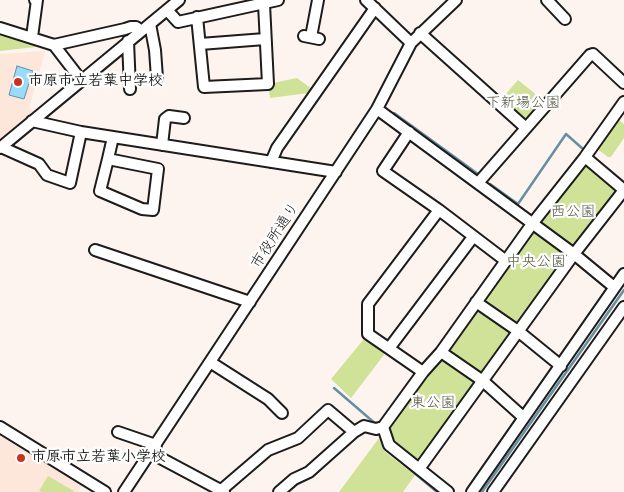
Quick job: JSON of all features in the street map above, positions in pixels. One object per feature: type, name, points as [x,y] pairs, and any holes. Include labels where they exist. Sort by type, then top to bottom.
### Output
[{"type":"street","points":[[32,37],[37,0],[35,0]]},
{"type":"street","points":[[81,132],[70,182],[47,175],[39,164],[0,148],[179,0]]},
{"type":"street","points":[[168,10],[178,22],[278,0]]},
{"type":"street","points":[[311,38],[318,0]]},
{"type":"street","points":[[366,0],[411,43]]},
{"type":"street","name":"市役所通り","points":[[124,492],[378,109],[411,43],[456,0]]},
{"type":"street","points":[[547,0],[565,20]]},
{"type":"street","points":[[197,17],[204,87],[268,84],[264,4]]},
{"type":"street","points":[[271,162],[277,148],[375,8]]},
{"type":"street","points":[[150,24],[155,50],[157,78]]},
{"type":"street","points":[[54,45],[131,26],[141,31]]},
{"type":"street","points":[[0,28],[54,45],[81,80]]},
{"type":"street","points":[[420,34],[526,128]]},
{"type":"street","points":[[200,44],[265,39]]},
{"type":"street","points":[[128,41],[130,89]]},
{"type":"street","points":[[478,183],[590,55],[593,54],[624,83]]},
{"type":"street","points":[[279,492],[294,479],[309,472],[354,432],[364,426],[376,429],[383,427],[423,372],[441,352],[532,224],[585,157],[624,102]]},
{"type":"street","points":[[378,109],[574,254],[614,287]]},
{"type":"street","points":[[162,145],[165,119],[168,116],[184,118]]},
{"type":"street","points":[[32,121],[81,132],[336,172]]},
{"type":"street","points":[[410,132],[383,171],[439,210],[506,261]]},
{"type":"street","points":[[108,159],[158,169],[154,210],[142,209],[100,191],[113,137]]},
{"type":"street","points":[[419,469],[574,254],[624,190],[585,157]]},
{"type":"street","points":[[423,372],[390,347],[368,334],[368,304],[439,210]]},
{"type":"street","points":[[390,347],[473,237]]},
{"type":"street","points":[[95,250],[250,302]]},
{"type":"street","points":[[472,492],[624,274]]},
{"type":"street","points":[[476,302],[518,331],[561,366]]},
{"type":"street","points":[[494,492],[624,307]]},
{"type":"street","points":[[441,352],[483,381],[523,417]]},
{"type":"street","points":[[210,362],[268,399],[282,413]]},
{"type":"street","points":[[118,432],[153,449],[221,491],[268,450],[298,438],[328,410],[354,432]]},
{"type":"street","points":[[383,427],[389,446],[448,492]]},
{"type":"street","points":[[0,428],[105,492]]},
{"type":"shaded area","name":"市原市立若葉中学校","points":[[45,51],[29,109],[37,112],[0,143],[0,54]]},
{"type":"shaded area","name":"市原市立若葉小学校","points":[[0,432],[84,484],[78,492],[0,492]]},
{"type":"green space","points":[[0,29],[54,45],[0,51]]},
{"type":"green space","points":[[297,78],[316,92],[270,98],[268,84]]},
{"type":"green space","name":"下新場公園","points":[[518,80],[548,104],[526,128],[498,103]]},
{"type":"green space","points":[[617,119],[624,124],[624,138],[611,157],[608,157],[596,148]]},
{"type":"green space","points":[[585,157],[624,190],[419,469],[389,445],[383,427]]},
{"type":"green space","points":[[368,334],[390,347],[351,398],[331,379]]},
{"type":"green space","points":[[379,438],[384,451],[415,475],[403,492],[339,492]]},
{"type":"green space","points":[[48,476],[74,491],[39,491]]},
{"type":"water","points":[[17,66],[33,71],[24,99],[9,95]]},
{"type":"waterway","points":[[394,113],[478,174]]},
{"type":"waterway","points":[[490,184],[518,204],[566,134],[583,149]]},
{"type":"waterway","points":[[618,179],[624,183]]},
{"type":"waterway","points":[[482,492],[624,290]]},
{"type":"waterway","points":[[334,388],[377,425]]},
{"type":"waterway","points":[[387,450],[437,492]]},
{"type":"waterway","points":[[288,492],[296,485],[312,477],[328,462]]},
{"type":"place","name":"市原市立若葉中学校","points":[[18,82]]},
{"type":"place","name":"市原市立若葉小学校","points":[[21,458]]},
{"type":"park label","name":"西公園","points":[[573,213]]},
{"type":"park label","name":"中央公園","points":[[536,263]]},
{"type":"park label","name":"東公園","points":[[433,404]]}]
